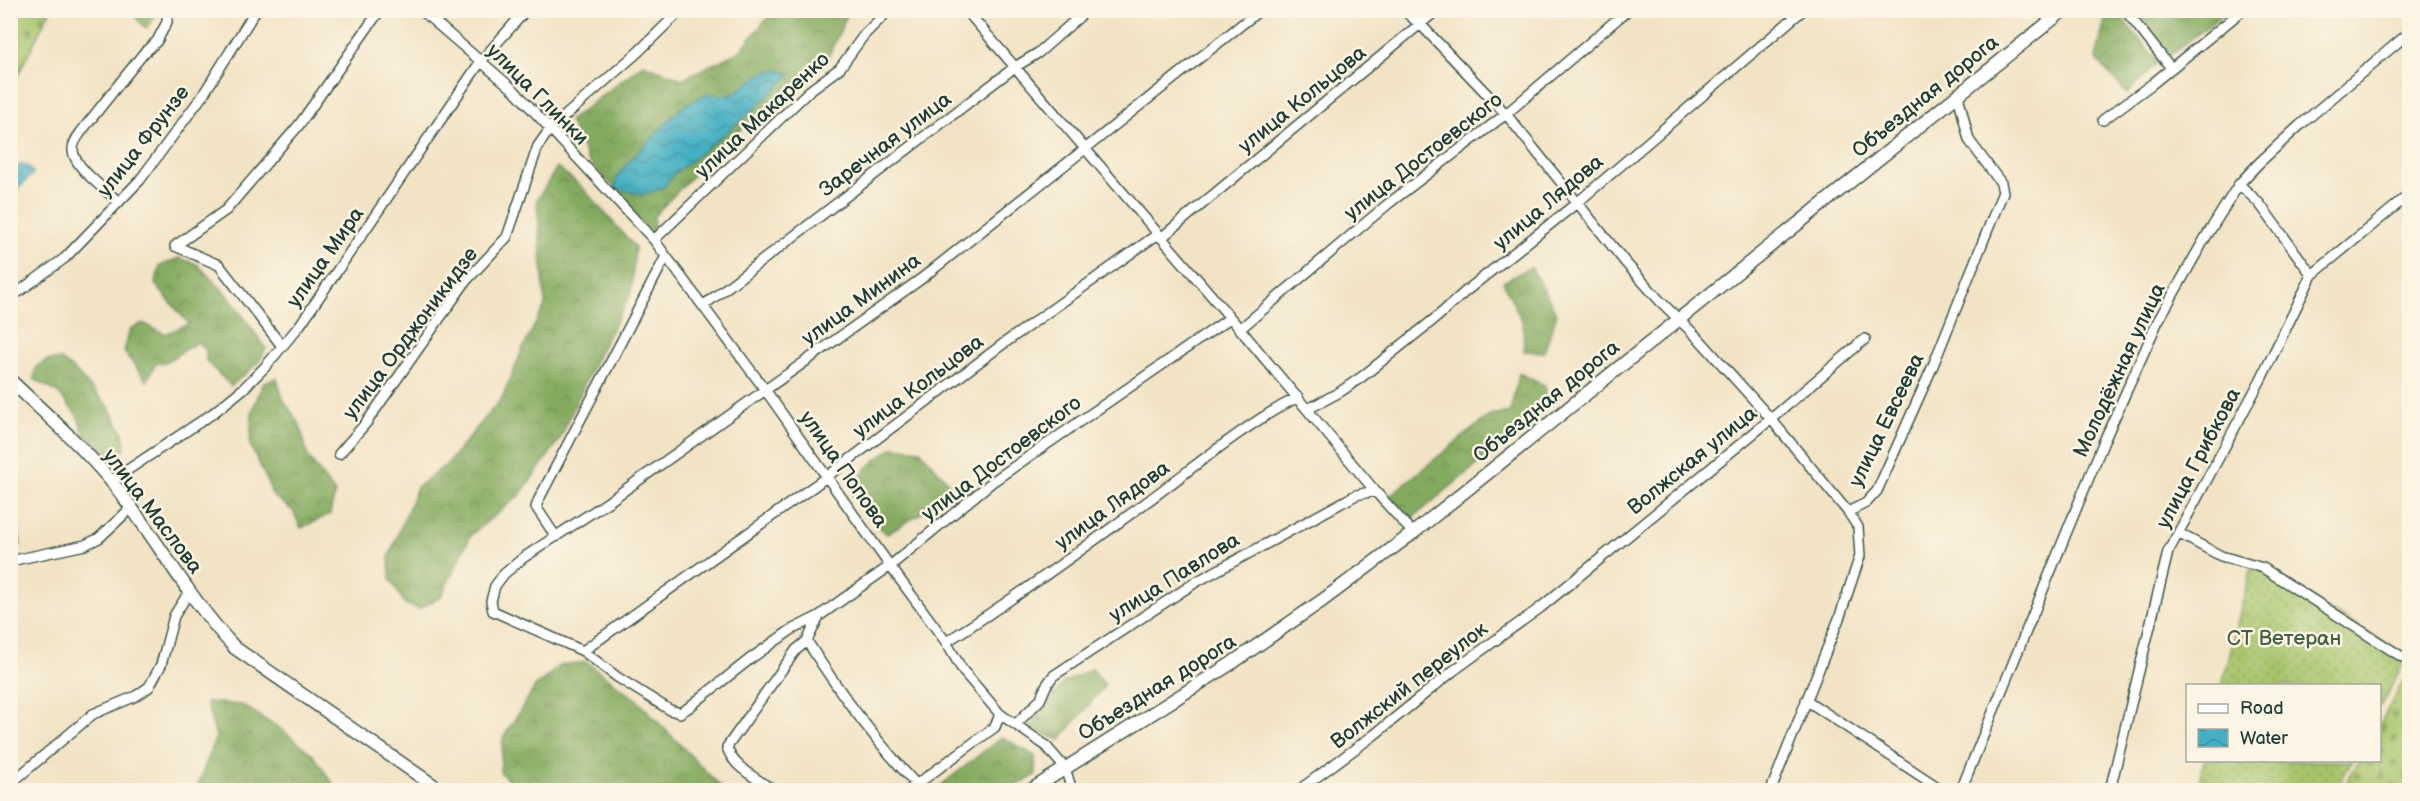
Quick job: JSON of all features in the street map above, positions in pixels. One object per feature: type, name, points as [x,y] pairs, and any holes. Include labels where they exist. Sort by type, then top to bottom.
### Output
[{"type":"main road","name":"Объездная дорога","points":[[1031,790],[1232,663],[1323,600],[1413,533],[2064,10]]},
{"type":"main road","name":"улица Маслова","points":[[10,380],[77,444],[111,481],[189,592],[235,648],[440,790]]},
{"type":"street","points":[[119,202],[85,171],[75,159],[73,149],[80,134],[143,54],[157,41],[167,22],[168,10]]},
{"type":"street","name":"улица Фрунзе","points":[[10,298],[65,258],[140,180],[203,95],[256,10]]},
{"type":"street","points":[[282,346],[219,265],[176,246],[226,210],[299,125],[380,10]]},
{"type":"street","name":"улица Глинки","points":[[420,10],[514,90],[600,183]]},
{"type":"street","name":"улица Мира","points":[[111,481],[212,414],[243,389],[282,346],[306,315],[481,61],[526,10]]},
{"type":"street","name":"улица Орджоникидзе","points":[[339,454],[366,423],[466,281],[507,237],[538,147],[550,129],[637,53],[681,10]]},
{"type":"street","name":"улица Макаренко","points":[[654,240],[809,91],[840,68],[864,35],[889,10]]},
{"type":"street","points":[[966,10],[1413,533]]},
{"type":"street","name":"Заречная улица","points":[[704,304],[1015,67],[1038,53],[1087,10]]},
{"type":"street","name":"улица Минина","points":[[583,651],[493,611],[491,601],[495,586],[504,574],[523,558],[766,391],[921,279],[1260,10]]},
{"type":"street","points":[[1403,10],[1421,25],[1506,114],[1625,262],[1771,419],[1848,512]]},
{"type":"street","name":"улица Кольцова","points":[[583,651],[827,477],[1003,344],[1160,236],[1437,10]]},
{"type":"street","name":"улица Достоевского","points":[[1240,329],[1388,204],[1506,114],[1628,10]]},
{"type":"street","name":"улица Лядова","points":[[1308,409],[1340,392],[1363,376],[1578,202],[1803,10]]},
{"type":"street","points":[[2125,10],[2171,68]]},
{"type":"street","points":[[2103,120],[2244,10]]},
{"type":"street","name":"Молодёжная улица","points":[[1961,790],[2104,441],[2158,321],[2204,240],[2239,184],[2299,126],[2409,32]]},
{"type":"street","name":"улица Евсеева","points":[[1771,790],[1840,616],[1860,556],[1858,527],[1848,512],[1866,503],[1877,491],[1932,368],[2003,192],[2001,183],[1969,140],[1958,95]]},
{"type":"street","name":"улица Попова","points":[[600,183],[654,240],[704,304],[946,642],[963,672],[1000,714],[1045,745],[1065,768]]},
{"type":"street","points":[[2239,184],[2259,202],[2312,275]]},
{"type":"street","name":"улица Грибкова","points":[[2110,790],[2168,552],[2260,381],[2312,275],[2409,194]]},
{"type":"street","points":[[556,537],[536,507],[539,499],[666,256]]},
{"type":"street","name":"улица Достоевского","points":[[583,651],[626,682],[670,710],[680,713],[791,630],[819,616],[890,566],[992,482],[1230,318]]},
{"type":"street","name":"Волжская улица","points":[[1540,608],[1865,339]]},
{"type":"street","name":"улица Лядова","points":[[946,642],[1072,558],[1258,420],[1298,397]]},
{"type":"street","name":"улица Павлова","points":[[1016,724],[1040,700],[1053,676],[1196,582],[1356,495],[1375,491]]},
{"type":"street","points":[[10,561],[85,544],[99,538],[131,508]]},
{"type":"street","points":[[2178,533],[2221,556],[2263,568],[2403,657]]},
{"type":"street","points":[[10,784],[93,714],[136,696],[149,687],[161,665],[174,616],[189,592]]},
{"type":"street","name":"Волжский переулок","points":[[1299,790],[1374,735],[1453,671],[1540,608]]},
{"type":"street","points":[[773,790],[736,763],[729,755],[728,747],[796,650],[807,641],[819,616]]},
{"type":"street","points":[[807,641],[868,729],[912,787],[995,726],[1000,714]]},
{"type":"street","points":[[1806,700],[1942,790]]},
{"type":"street","points":[[1065,768],[1072,790]]},
{"type":"green space","points":[[11,10],[50,11],[15,81],[11,79]]},
{"type":"green space","points":[[134,10],[160,11],[146,28],[136,18]]},
{"type":"green space","points":[[773,11],[849,11],[829,55],[812,71],[796,81],[772,114],[745,125],[725,148],[693,175],[654,216],[653,238],[615,188],[589,162],[569,121],[643,64],[682,79],[740,51]]},
{"type":"green space","points":[[2107,11],[2116,11],[2158,62],[2127,94],[2096,58]]},
{"type":"green space","points":[[2137,11],[2228,11],[2170,55]]},
{"type":"green space","points":[[557,167],[581,186],[635,247],[631,293],[595,361],[560,439],[520,495],[471,535],[441,597],[419,609],[405,604],[390,579],[389,557],[417,487],[447,464],[502,398],[523,348],[545,305],[537,200]]},
{"type":"green space","points":[[178,258],[197,264],[229,297],[266,348],[259,362],[231,386],[206,361],[206,350],[197,342],[166,362],[156,363],[147,381],[124,352],[130,329],[143,323],[165,334],[189,324],[155,284],[160,266]]},
{"type":"green space","points":[[1531,267],[1557,314],[1544,352],[1524,351],[1523,323],[1503,282]]},
{"type":"green space","points":[[48,360],[61,360],[75,371],[108,406],[123,433],[125,449],[107,456],[85,436],[77,415],[57,392],[34,379],[36,367]]},
{"type":"green space","points":[[1519,373],[1545,386],[1549,405],[1410,520],[1389,496],[1490,415],[1510,412]]},
{"type":"green space","points":[[277,378],[283,399],[300,425],[308,457],[335,493],[330,514],[301,528],[293,511],[272,495],[250,445],[252,411],[264,382]]},
{"type":"green space","points":[[894,447],[920,450],[953,488],[933,506],[887,534],[867,515],[852,494],[859,478],[868,467]]},
{"type":"green space","points":[[10,490],[21,545],[11,549],[10,549]]},
{"type":"green space","name":"СТ Ветеран","points":[[2252,563],[2407,656],[2381,706],[2381,684],[2222,684]]},
{"type":"green space","points":[[587,662],[636,699],[724,790],[519,790],[500,772],[503,738],[535,687],[560,665]]},
{"type":"green space","points":[[1092,669],[1105,685],[1060,740],[1028,728],[1063,683]]},
{"type":"green space","points":[[2409,670],[2409,790],[2342,790],[2358,762],[2381,762],[2381,722]]},
{"type":"green space","points":[[206,702],[242,705],[281,729],[312,754],[338,790],[286,790],[282,787],[278,790],[254,790],[255,784],[238,786],[232,790],[196,790],[216,737]]},
{"type":"green space","points":[[1002,737],[1035,756],[1036,775],[1009,790],[935,790]]},
{"type":"green space","points":[[2204,762],[2351,762],[2336,790],[2197,790]]},
{"type":"water","points":[[775,70],[791,74],[748,115],[674,174],[663,188],[643,195],[615,188],[617,176],[682,107],[707,94],[732,95],[763,73]]},
{"type":"water","points":[[22,163],[31,169],[33,174],[11,195],[11,174]]}]
